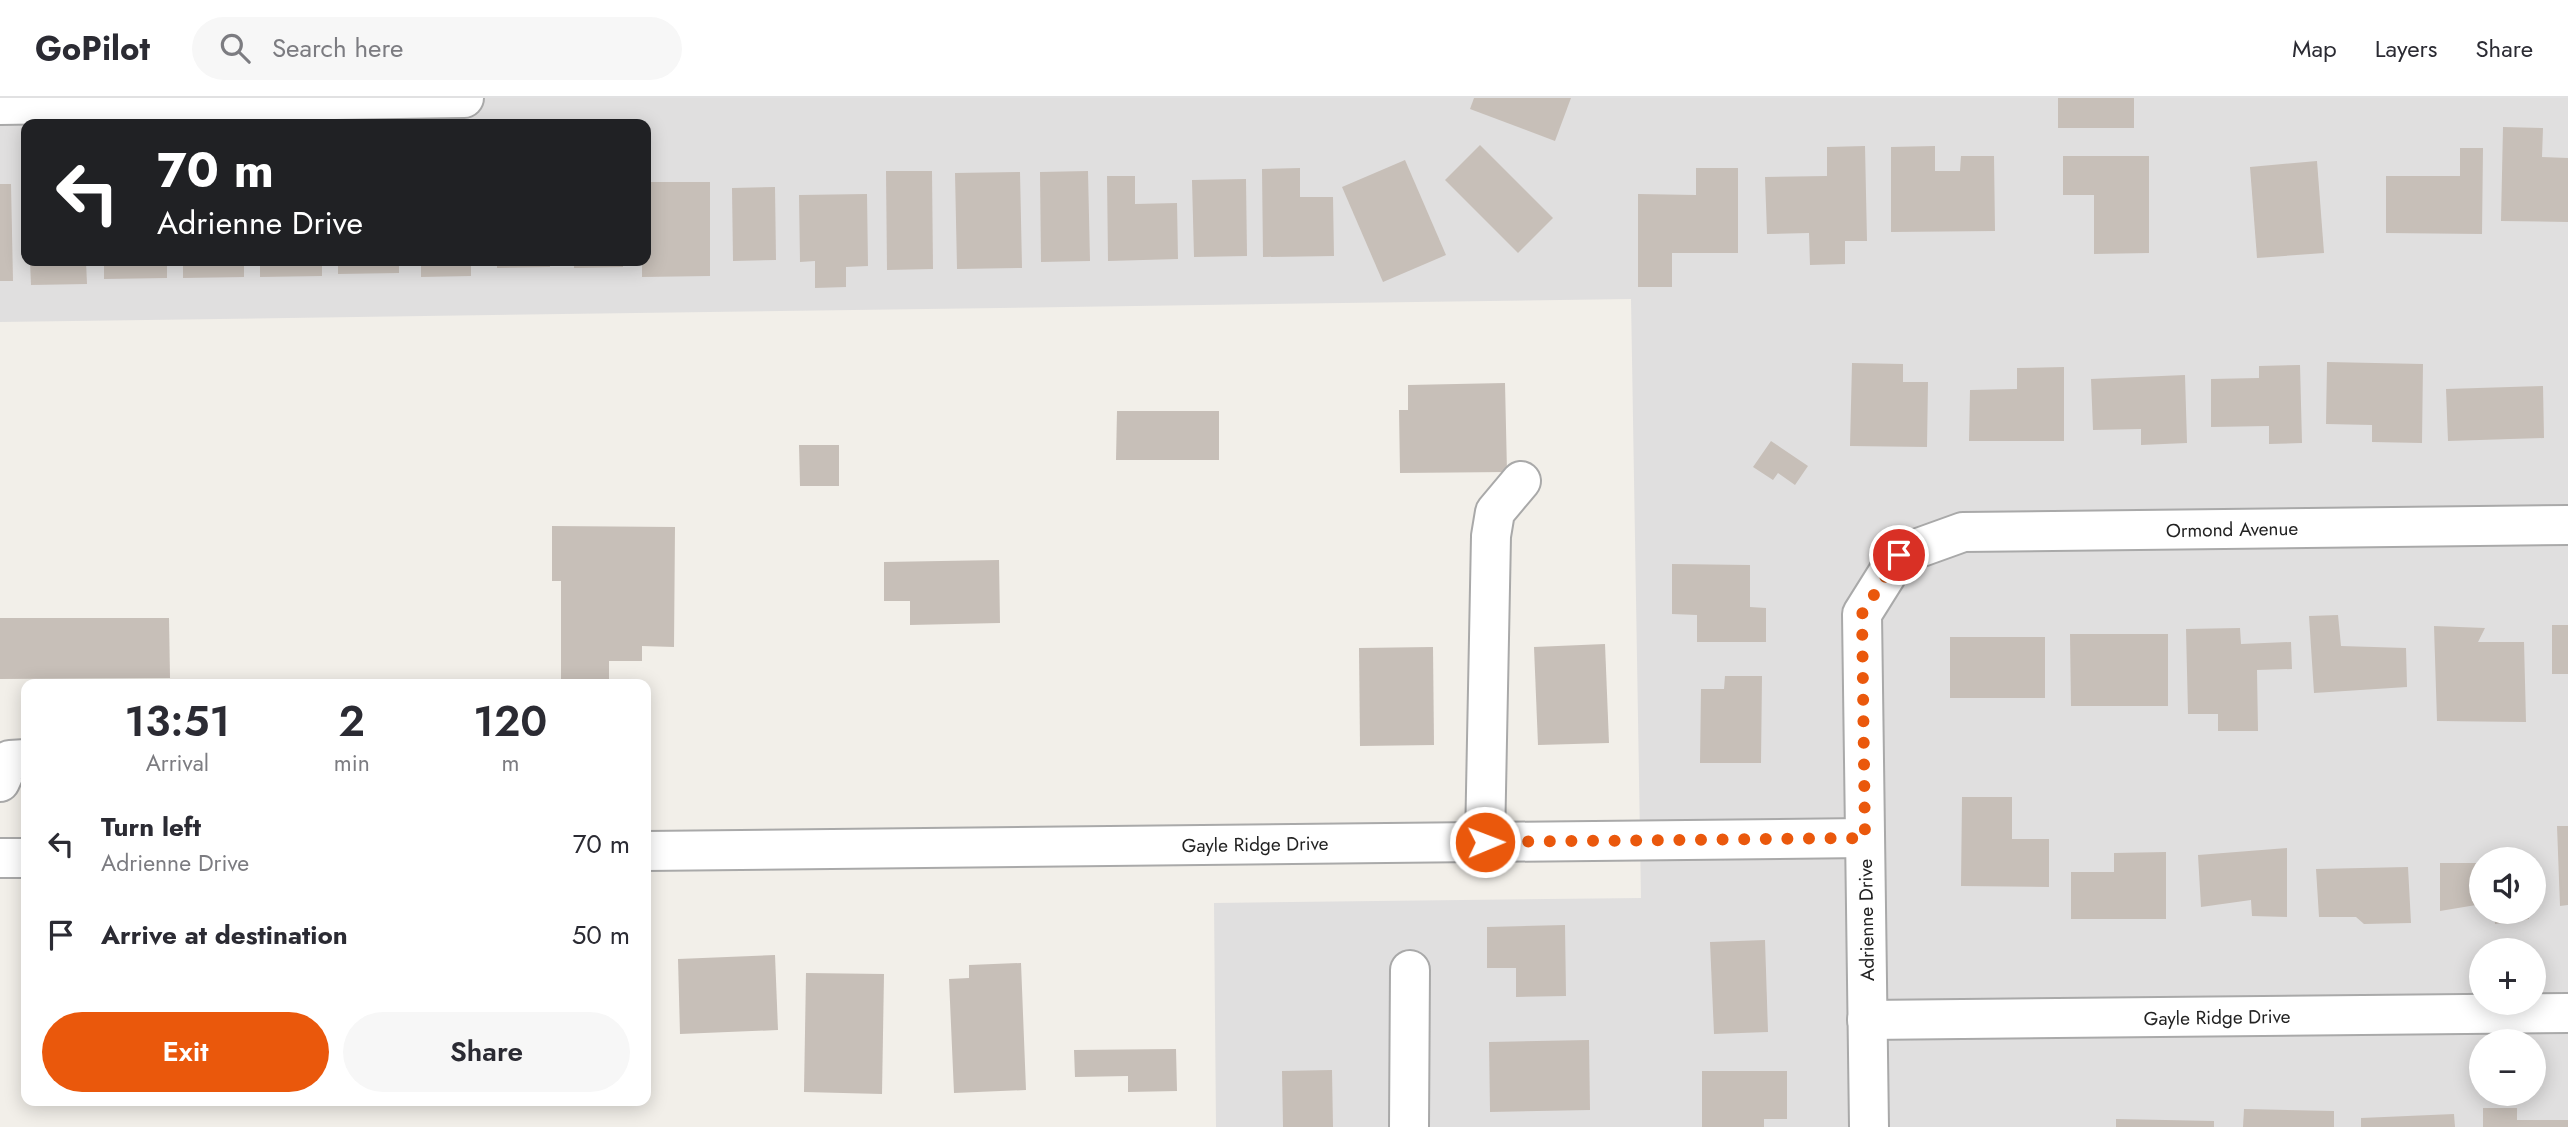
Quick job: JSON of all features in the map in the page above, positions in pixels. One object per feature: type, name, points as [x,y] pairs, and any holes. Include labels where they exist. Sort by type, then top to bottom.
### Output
[{"type":"street","points":[[0,106],[464,98]]},
{"type":"street","points":[[1485,842],[1491,536],[1495,512],[1521,481]]},
{"type":"street","name":"Ormond Avenue","points":[[1899,555],[1963,532],[2568,525]]},
{"type":"street","name":"Adrienne Drive","points":[[1869,1127],[1862,614],[1899,555]]},
{"type":"street","points":[[0,782],[10,760],[21,759]]},
{"type":"street","name":"Gayle Ridge Drive","points":[[651,851],[1865,838]]},
{"type":"street","points":[[0,858],[21,858]]},
{"type":"street","points":[[1409,1127],[1410,970]]},
{"type":"street","name":"Gayle Ridge Drive","points":[[1867,1020],[2568,1013]]},
{"type":"shaded area","points":[[0,98],[2568,98],[2568,1127],[1216,1127],[1214,903],[1641,898],[1631,299],[0,322]]},
{"type":"building","points":[[1474,98],[1571,98],[1555,141],[1470,109]]},
{"type":"building","points":[[2058,98],[2134,98],[2134,128],[2058,128]]},
{"type":"building","points":[[2503,127],[2543,128],[2542,157],[2568,158],[2568,222],[2501,221]]},
{"type":"building","points":[[1480,145],[1553,218],[1518,253],[1445,180]]},
{"type":"building","points":[[1865,146],[1867,241],[1845,241],[1845,264],[1810,265],[1809,233],[1767,234],[1765,177],[1827,176],[1827,147]]},
{"type":"building","points":[[1935,146],[1935,171],[1960,171],[1961,156],[1994,156],[1995,231],[1891,232],[1891,147]]},
{"type":"building","points":[[2460,148],[2483,148],[2482,234],[2386,233],[2386,176],[2460,176]]},
{"type":"building","points":[[2063,156],[2149,156],[2149,253],[2094,254],[2094,195],[2063,195]]},
{"type":"building","points":[[1405,160],[1446,255],[1383,282],[1342,187]]},
{"type":"building","points":[[2317,161],[2324,253],[2257,258],[2250,167]]},
{"type":"building","points":[[1300,168],[1300,197],[1333,197],[1334,256],[1263,257],[1262,169]]},
{"type":"building","points":[[1696,168],[1738,168],[1738,253],[1672,253],[1672,287],[1638,287],[1638,194],[1696,195]]},
{"type":"building","points":[[886,171],[932,171],[933,269],[887,270]]},
{"type":"building","points":[[1088,171],[1090,261],[1041,262],[1040,172]]},
{"type":"building","points":[[1020,172],[1022,268],[957,269],[955,173]]},
{"type":"building","points":[[1107,176],[1135,176],[1135,204],[1177,203],[1178,259],[1108,261]]},
{"type":"building","points":[[1246,179],[1247,256],[1194,257],[1192,180]]},
{"type":"building","points":[[651,182],[710,182],[710,276],[642,277],[642,266],[651,266]]},
{"type":"building","points":[[0,184],[11,184],[13,281],[0,281]]},
{"type":"building","points":[[775,187],[776,260],[733,261],[732,188]]},
{"type":"building","points":[[867,194],[868,266],[846,267],[846,287],[815,288],[815,261],[800,262],[799,195]]},
{"type":"building","points":[[30,266],[86,266],[87,284],[31,285]]},
{"type":"building","points":[[104,266],[167,266],[167,278],[104,279]]},
{"type":"building","points":[[183,266],[244,266],[244,277],[183,278]]},
{"type":"building","points":[[260,266],[322,266],[322,276],[260,277]]},
{"type":"building","points":[[338,266],[399,266],[399,273],[338,274]]},
{"type":"building","points":[[421,266],[471,266],[471,276],[421,277]]},
{"type":"building","points":[[497,266],[550,266],[550,267]]},
{"type":"building","points":[[574,266],[623,266],[623,267]]},
{"type":"building","points":[[2327,362],[2423,364],[2422,443],[2372,442],[2372,425],[2326,424]]},
{"type":"building","points":[[1852,363],[1903,364],[1903,382],[1928,382],[1927,447],[1850,446]]},
{"type":"building","points":[[2300,365],[2302,443],[2269,444],[2269,426],[2211,427],[2211,379],[2259,378],[2259,366]]},
{"type":"building","points":[[2064,367],[2064,441],[1969,441],[1970,390],[2017,389],[2017,368]]},
{"type":"building","points":[[2185,375],[2187,443],[2141,445],[2141,429],[2093,430],[2091,379]]},
{"type":"building","points":[[1505,383],[1507,472],[1400,473],[1399,410],[1408,410],[1408,385]]},
{"type":"building","points":[[2543,386],[2544,438],[2448,441],[2446,389]]},
{"type":"building","points":[[1117,411],[1219,411],[1219,460],[1116,460]]},
{"type":"building","points":[[1771,441],[1808,466],[1795,485],[1778,473],[1773,480],[1753,467]]},
{"type":"building","points":[[799,445],[839,445],[839,486],[800,486]]},
{"type":"building","points":[[552,526],[675,527],[674,647],[642,646],[642,661],[609,661],[609,679],[561,679],[561,581],[552,581]]},
{"type":"building","points":[[999,560],[1000,623],[910,625],[910,601],[884,601],[884,562]]},
{"type":"building","points":[[1672,564],[1750,565],[1750,607],[1766,608],[1766,642],[1697,642],[1697,615],[1672,614]]},
{"type":"building","points":[[2338,615],[2341,646],[2406,648],[2407,687],[2314,693],[2309,616]]},
{"type":"building","points":[[0,618],[169,618],[170,678],[0,679]]},
{"type":"building","points":[[2552,625],[2568,625],[2568,674],[2552,674]]},
{"type":"building","points":[[2434,626],[2485,628],[2478,642],[2524,642],[2526,722],[2437,721]]},
{"type":"building","points":[[2240,628],[2241,644],[2291,642],[2292,669],[2257,670],[2258,731],[2218,731],[2218,714],[2188,714],[2186,629]]},
{"type":"building","points":[[2070,634],[2168,634],[2168,706],[2071,706]]},
{"type":"building","points":[[1950,637],[2045,637],[2045,698],[1950,698]]},
{"type":"building","points":[[1605,644],[1609,743],[1538,745],[1534,647]]},
{"type":"building","points":[[1433,647],[1434,745],[1360,746],[1359,648]]},
{"type":"building","points":[[1725,676],[1762,676],[1761,763],[1700,763],[1701,689],[1724,689]]},
{"type":"building","points":[[1962,797],[2012,797],[2012,839],[2049,839],[2049,887],[1961,886]]},
{"type":"building","points":[[2557,826],[2568,826],[2568,905],[2560,906]]},
{"type":"building","points":[[2287,848],[2287,917],[2252,916],[2251,900],[2201,907],[2198,855]]},
{"type":"building","points":[[2166,852],[2166,919],[2071,919],[2071,872],[2114,872],[2114,853]]},
{"type":"building","points":[[2440,863],[2469,863],[2469,906],[2440,911]]},
{"type":"building","points":[[2408,867],[2411,923],[2364,924],[2356,917],[2319,917],[2316,869]]},
{"type":"building","points":[[1565,925],[1566,996],[1516,997],[1516,968],[1487,968],[1487,927]]},
{"type":"building","points":[[1765,940],[1768,1032],[1714,1034],[1710,942]]},
{"type":"building","points":[[775,955],[778,1030],[680,1034],[678,959]]},
{"type":"building","points":[[1021,963],[1026,1090],[954,1093],[949,979],[969,978],[969,965]]},
{"type":"building","points":[[806,973],[884,974],[882,1094],[804,1092]]},
{"type":"building","points":[[1589,1040],[1590,1110],[1490,1112],[1489,1042]]},
{"type":"building","points":[[1176,1049],[1177,1091],[1128,1092],[1128,1076],[1075,1077],[1074,1050]]},
{"type":"building","points":[[1332,1070],[1333,1127],[1283,1127],[1282,1071]]},
{"type":"building","points":[[1702,1071],[1787,1071],[1787,1119],[1764,1119],[1764,1127],[1702,1127]]},
{"type":"building","points":[[2483,1108],[2517,1108],[2517,1120],[2568,1120],[2568,1127],[2483,1127]]},
{"type":"building","points":[[2244,1109],[2334,1111],[2334,1127],[2243,1127]]},
{"type":"building","points":[[2454,1114],[2455,1127],[2361,1127],[2361,1118]]},
{"type":"building","points":[[2116,1119],[2214,1121],[2214,1127],[2116,1127]]},
{"type":"route","points":[[1485,842],[1865,838],[1862,614],[1899,555]]}]
